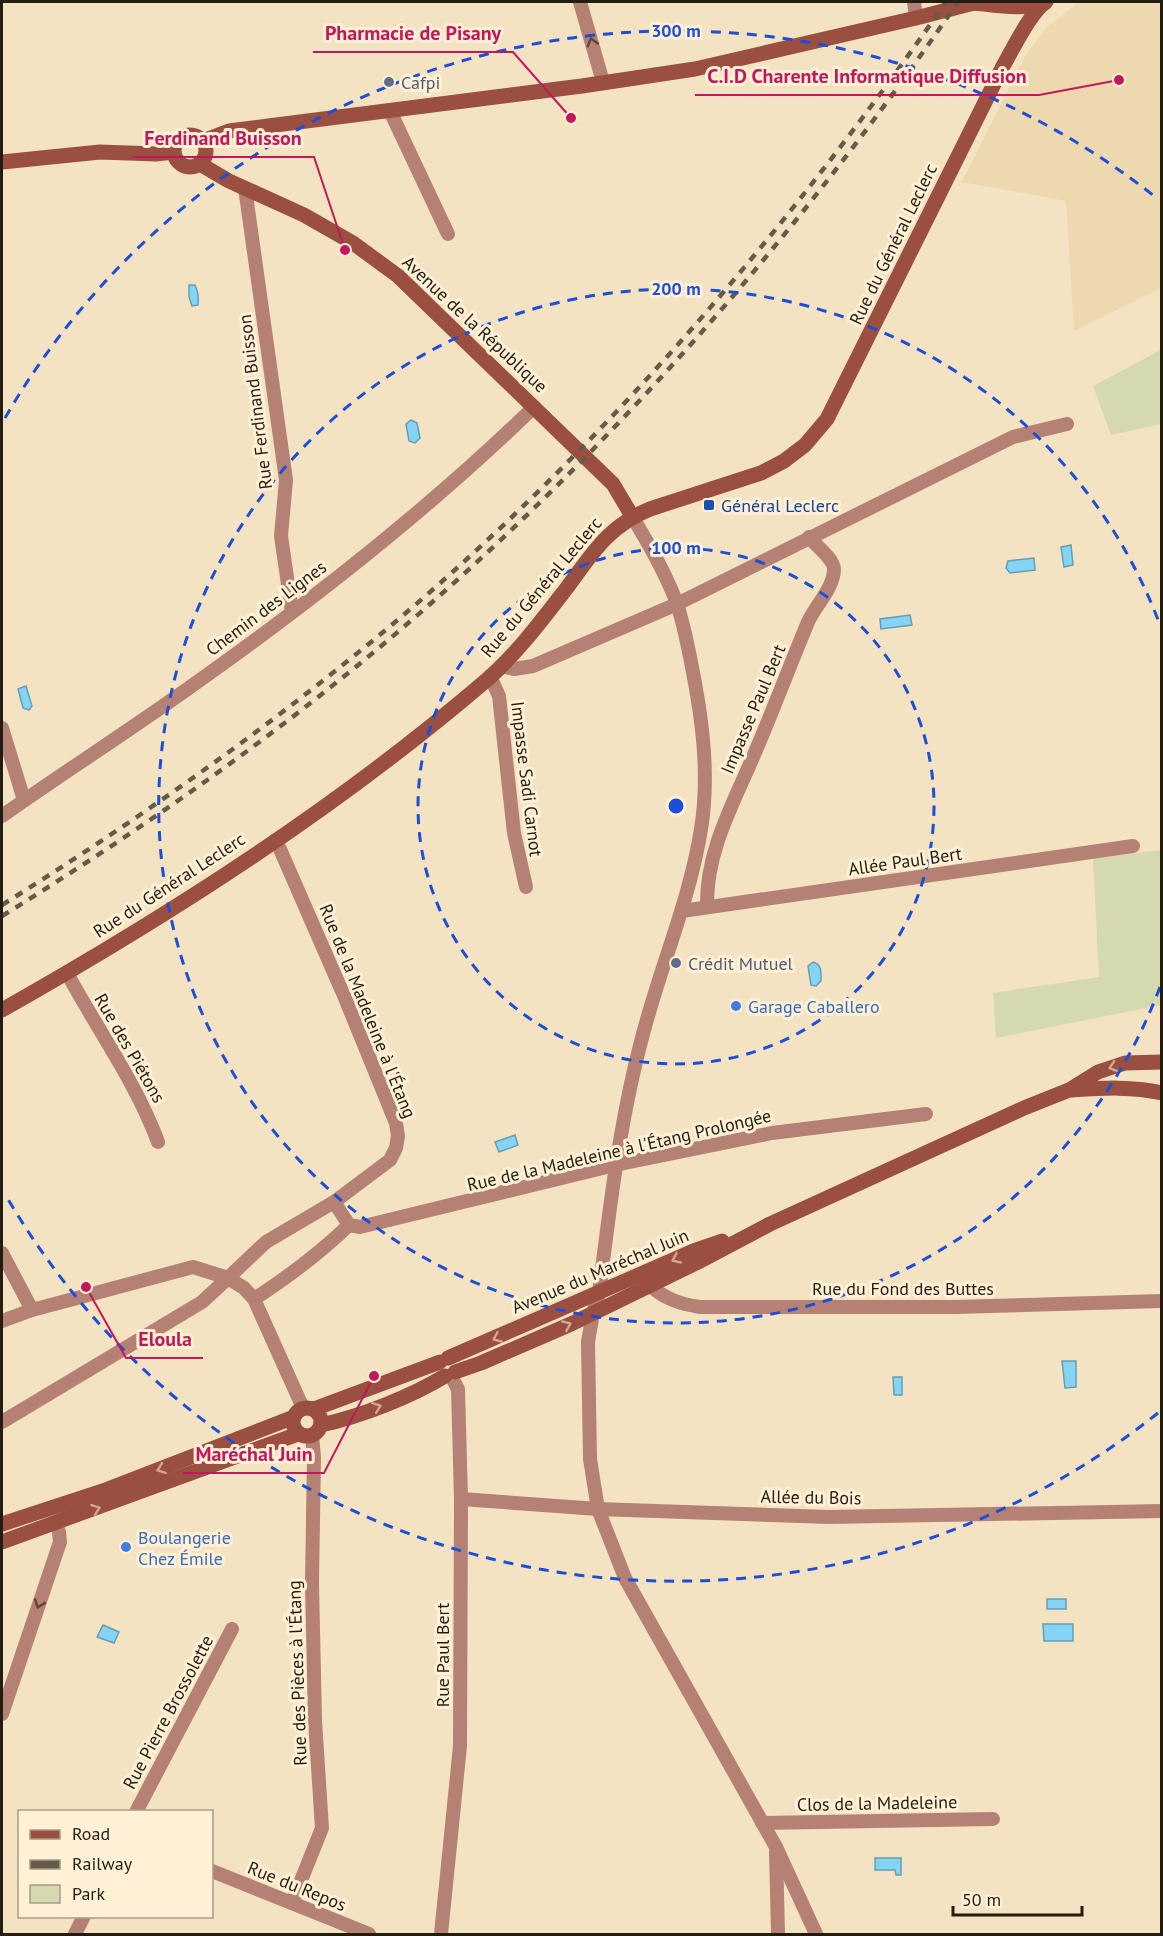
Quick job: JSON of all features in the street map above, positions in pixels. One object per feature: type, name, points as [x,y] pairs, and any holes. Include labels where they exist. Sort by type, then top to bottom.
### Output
[{"type":"main road","points":[[203,141],[229,131],[694,69],[976,2],[1015,6],[1045,3]]},
{"type":"main road","name":"Rue du Général Leclerc","points":[[2,1010],[145,926],[276,840],[358,781],[495,671],[523,644],[606,537],[632,516],[761,472],[784,461],[806,445],[827,419],[1004,66],[1045,3]]},
{"type":"main road","points":[[186,135],[195,136],[203,141],[206,150],[204,160],[200,164],[185,167],[177,161],[173,152],[178,139],[186,135]]},
{"type":"main road","points":[[2,162],[100,152],[156,154],[173,152]]},
{"type":"main road","name":"Avenue de la République","points":[[200,164],[229,181],[304,215],[353,243],[398,276],[605,477],[619,493],[632,516]]},
{"type":"main road","name":"Avenue du Maréchal Juin","points":[[2,1524],[103,1491],[303,1411],[448,1369],[481,1363],[593,1313],[770,1224],[1024,1108],[1069,1090],[1098,1072],[1125,1063],[1161,1062]]},
{"type":"main road","name":"Avenue du Maréchal Juin","points":[[1069,1090],[1116,1086],[1141,1088],[1161,1093]]},
{"type":"main road","name":"Avenue du Maréchal Juin","points":[[2,1542],[421,1391],[448,1369],[599,1293],[696,1250],[770,1224]]},
{"type":"main road","points":[[303,1411],[320,1416],[310,1431],[293,1426],[303,1411]]},
{"type":"street","points":[[580,2],[603,82]]},
{"type":"street","points":[[914,2],[916,18]]},
{"type":"street","points":[[390,111],[448,234]]},
{"type":"street","name":"Rue Ferdinand Buisson","points":[[245,188],[286,480],[281,536],[292,612]]},
{"type":"street","name":"Chemin des Lignes","points":[[2,816],[200,681],[292,612],[396,530],[534,407]]},
{"type":"street","points":[[495,671],[533,666],[809,537],[1013,437],[1067,424]]},
{"type":"street","points":[[632,516],[675,598],[684,625],[704,739],[704,769],[701,829],[682,911],[643,1034],[615,1166],[599,1293],[588,1342],[590,1460],[598,1509],[625,1578],[776,1847],[816,1935]]},
{"type":"street","name":"Impasse Paul Bert","points":[[707,906],[710,866],[725,821],[809,620],[829,586],[834,568],[831,559],[817,548],[809,537]]},
{"type":"street","name":"Impasse Sadi Carnot","points":[[495,671],[514,833],[526,887]]},
{"type":"street","points":[[2,728],[24,800]]},
{"type":"street","name":"Rue de la Madeleine à l'Étang","points":[[2,1422],[202,1302],[266,1242],[334,1202],[390,1160],[396,1148],[398,1136],[396,1123],[276,840]]},
{"type":"street","name":"Allée Paul Bert","points":[[682,911],[1133,846]]},
{"type":"street","name":"Rue des Piétons","points":[[68,973],[88,1012],[146,1110],[158,1142]]},
{"type":"street","name":"Rue de la Madeleine à l'Étang Prolongée","points":[[349,1225],[360,1227],[380,1223],[615,1166],[772,1133],[926,1114]]},
{"type":"street","points":[[254,1299],[282,1281],[331,1243],[349,1225],[334,1202]]},
{"type":"street","points":[[2,1253],[32,1310]]},
{"type":"street","points":[[2,1321],[32,1310],[193,1267],[228,1278],[244,1288],[254,1299],[303,1411]]},
{"type":"street","name":"Rue du Fond des Buttes","points":[[650,1285],[660,1296],[700,1307],[955,1307],[1161,1302]]},
{"type":"street","name":"Rue Paul Bert","points":[[441,1935],[460,1746],[461,1499],[458,1389],[448,1369]]},
{"type":"street","name":"Rue des Pièces à l'Étang","points":[[292,1903],[322,1828],[314,1687],[312,1583],[314,1457],[310,1431]]},
{"type":"street","name":"Allée du Bois","points":[[461,1499],[598,1509],[829,1516],[1161,1511]]},
{"type":"street","points":[[2,1714],[58,1548],[60,1538],[56,1524]]},
{"type":"street","name":"Rue Pierre Brossolette","points":[[137,1810],[232,1629]]},
{"type":"street","name":"Clos de la Madeleine","points":[[762,1823],[993,1819]]},
{"type":"street","points":[[776,1847],[777,1935]]},
{"type":"street","name":"Rue du Repos","points":[[213,1871],[369,1935]]},
{"type":"street","points":[[75,1935],[84,1918]]},
{"type":"shaded area","points":[[1079,2],[1161,2],[1162,288],[1074,331],[1066,201],[962,182],[1025,56],[1046,28]]},
{"type":"green space","points":[[1161,350],[1161,424],[1111,435],[1093,386]]},
{"type":"green space","points":[[1161,850],[1161,1005],[996,1038],[993,993],[1099,977],[1093,859]]},
{"type":"water","points":[[189,285],[196,287],[198,305],[192,306]]},
{"type":"water","points":[[411,420],[417,423],[420,438],[415,443],[409,441],[406,424]]},
{"type":"water","points":[[1071,545],[1073,565],[1064,567],[1061,547]]},
{"type":"water","points":[[1034,558],[1035,570],[1010,573],[1006,568],[1008,561]]},
{"type":"water","points":[[910,615],[912,625],[881,629],[880,619]]},
{"type":"water","points":[[26,686],[32,706],[29,710],[23,708],[18,689]]},
{"type":"water","points":[[813,962],[818,965],[821,972],[821,981],[816,986],[811,985],[808,966]]},
{"type":"water","points":[[515,1135],[518,1145],[499,1152],[495,1142]]},
{"type":"water","points":[[1062,1361],[1076,1361],[1076,1387],[1065,1388]]},
{"type":"water","points":[[893,1377],[902,1377],[902,1395],[894,1395]]},
{"type":"water","points":[[1047,1599],[1066,1599],[1066,1609],[1047,1609]]},
{"type":"water","points":[[1043,1624],[1073,1624],[1073,1641],[1044,1641]]},
{"type":"water","points":[[103,1625],[119,1632],[114,1643],[97,1637]]},
{"type":"water","points":[[875,1858],[901,1858],[901,1875],[896,1875],[895,1870],[875,1870]]},
{"type":"railway","points":[[2,905],[103,840],[252,735],[394,623],[472,554],[620,408],[758,251],[886,87],[946,2]]},
{"type":"railway","points":[[2,916],[168,808],[328,690],[429,605],[504,537],[576,467],[713,320],[840,164],[958,2]]},
{"type":"place","name":"C.I.D Charente Informatique Diffusion","points":[[1119,80]]},
{"type":"place","name":"Cafpi","points":[[389,82]]},
{"type":"place","name":"Pharmacie de Pisany","points":[[571,118]]},
{"type":"place","name":"Ferdinand Buisson","points":[[345,250]]},
{"type":"place","name":"Général Leclerc","points":[[709,505]]},
{"type":"place","name":"Crédit Mutuel","points":[[676,963]]},
{"type":"place","name":"Garage Caballero","points":[[736,1006]]},
{"type":"place","name":"Eloula","points":[[86,1287]]},
{"type":"place","name":"Maréchal Juin","points":[[374,1376]]},
{"type":"place","name":"Boulangerie Chez Émile","points":[[126,1547]]}]
